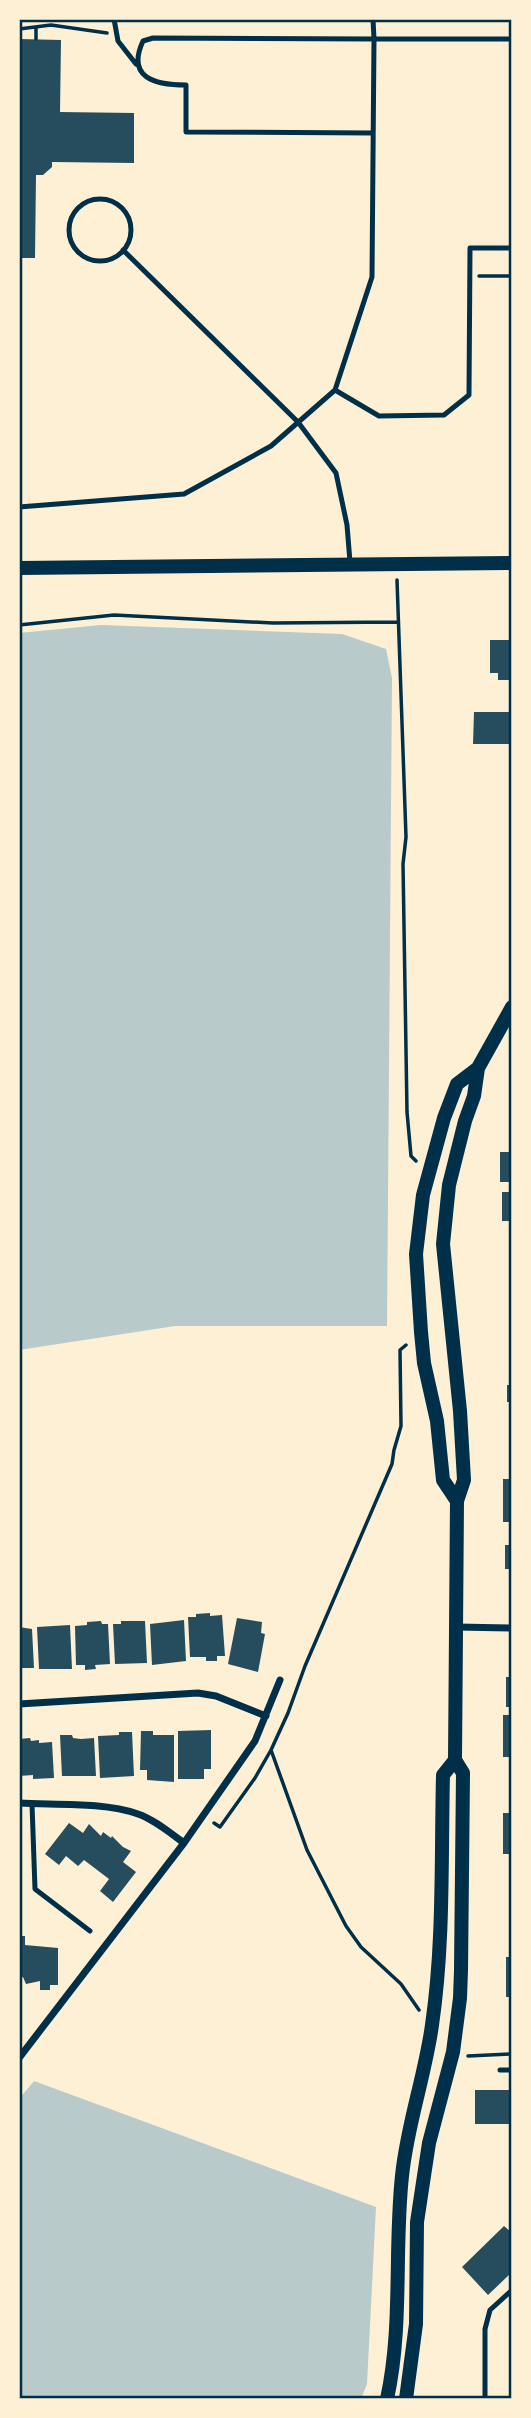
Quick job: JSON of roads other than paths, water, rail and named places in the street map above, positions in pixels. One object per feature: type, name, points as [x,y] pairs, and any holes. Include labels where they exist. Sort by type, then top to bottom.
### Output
[{"type":"main road","points":[[19,568],[512,563]]},
{"type":"main road","points":[[387,2399],[397,2315],[402,2174],[433,2023],[439,1970],[443,1775],[454,1760],[457,1502],[464,1480],[460,1411],[443,1244],[449,1185],[474,1096],[478,1068],[512,1007]]},
{"type":"main road","points":[[457,1502],[443,1480],[437,1421],[421,1332],[416,1254],[428,1172],[457,1084],[478,1068]]},
{"type":"main road","points":[[406,2399],[416,2324],[417,2222],[429,2143],[453,2052],[460,1998],[463,1773],[454,1760]]},
{"type":"street","points":[[456,1627],[512,1628]]},
{"type":"street","points":[[19,2058],[184,1843],[255,1741],[281,1680]]},
{"type":"street","points":[[19,1704],[198,1693],[216,1696],[265,1716]]},
{"type":"street","points":[[19,1803],[107,1807],[136,1813],[184,1843]]},
{"type":"lane","points":[[114,19],[118,41],[142,73],[155,82],[186,85],[186,132],[373,134]]},
{"type":"lane","points":[[19,507],[184,494],[271,446],[335,390],[372,277],[373,19]]},
{"type":"lane","points":[[136,64],[143,41],[153,38],[512,39]]},
{"type":"lane","points":[[103,199],[120,206],[127,214],[131,233],[123,250],[106,260],[97,261],[79,253],[69,236],[71,217],[76,209],[84,203],[103,199]]},
{"type":"lane","points":[[335,390],[379,416],[444,415],[470,395],[470,248],[512,248]]},
{"type":"lane","points":[[123,250],[298,422],[336,473],[347,525],[350,565]]},
{"type":"lane","points":[[32,1804],[35,1889],[90,1931]]},
{"type":"lane","points":[[500,2070],[512,2070]]},
{"type":"lane","points":[[485,2399],[485,2329],[490,2310],[512,2290]]}]
